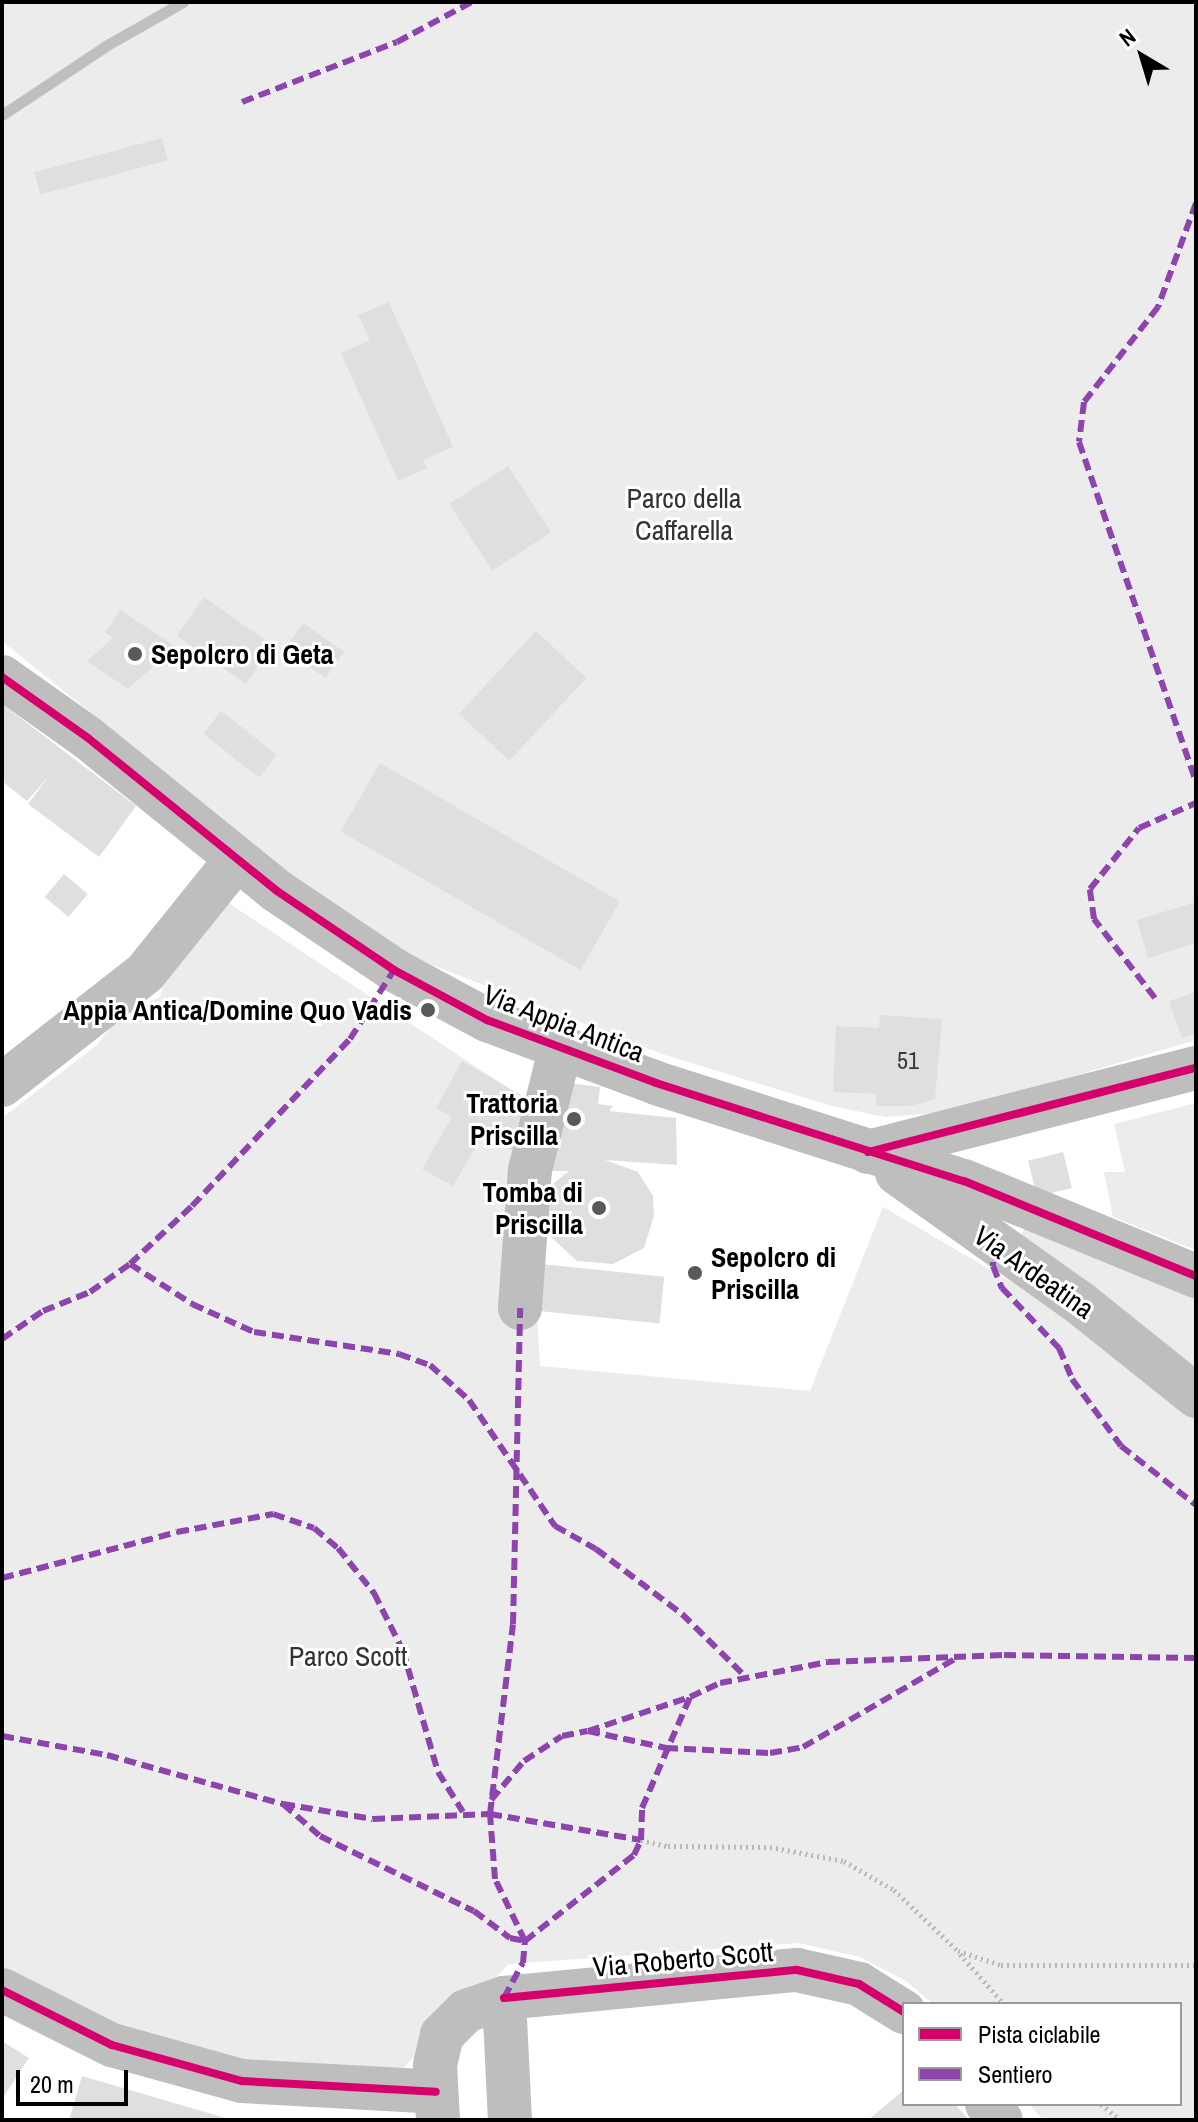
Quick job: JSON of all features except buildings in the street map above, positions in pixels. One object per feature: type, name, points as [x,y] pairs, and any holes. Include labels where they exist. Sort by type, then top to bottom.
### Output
[{"type":"street","name":"Via Appia Antica","points":[[2,677],[88,738],[236,860],[394,970],[487,1020],[868,1152]]},
{"type":"street","points":[[2,1085],[145,973],[236,860]]},
{"type":"street","points":[[520,1308],[530,1170],[561,1047]]},
{"type":"street","points":[[868,1152],[1196,1068]]},
{"type":"street","points":[[868,1152],[964,1181],[1196,1276]]},
{"type":"street","name":"Via Ardeatina","points":[[868,1152],[1080,1303],[1196,1396]]},
{"type":"street","name":"Via Roberto Scott","points":[[437,2106],[438,2048],[448,2027],[466,2011],[504,1998],[797,1970],[859,1984],[902,2011]]},
{"type":"street","points":[[2,1990],[78,2032],[186,2068],[272,2086],[437,2106]]},
{"type":"street","points":[[504,1998],[509,2099]]},
{"type":"path","points":[[641,1840],[668,1846],[770,1847],[844,1861],[894,1890],[958,1951],[1002,2002]]},
{"type":"path","points":[[958,1951],[1001,1965],[1196,1965]]},
{"type":"path","points":[[1103,2106],[1120,2120]]},
{"type":"green space","name":"Parco della Caffarella","points":[[2,2],[1196,2],[1196,1040],[990,1101],[939,1113],[885,1117],[832,1106],[665,1055],[406,955],[288,872],[2,641]]},
{"type":"green space","name":"Parco Scott","points":[[221,898],[502,1084],[534,1260],[540,1366],[810,1391],[883,1207],[1073,1318],[1196,1418],[1196,2120],[1043,2120],[1031,2106],[1182,2106],[1182,2002],[931,2002],[906,1981],[860,1957],[799,1943],[509,1964],[391,2080],[147,2045],[2,1973],[2,1118],[97,1045],[122,1012],[160,997],[177,938]]},
{"type":"green space","points":[[1196,1103],[1196,1250],[1113,1217],[1104,1172],[1125,1172],[1114,1124]]},
{"type":"green space","points":[[1026,1223],[1196,1293],[1196,1369],[1020,1239]]},
{"type":"waterway","points":[[2,115],[109,44],[183,2]]},
{"type":"marked path","points":[[242,102],[397,42],[472,2]]},
{"type":"marked path","points":[[1196,203],[1158,307],[1084,402],[1079,442],[1196,781]]},
{"type":"marked path","points":[[1155,998],[1094,919],[1090,889],[1139,828],[1196,803]]},
{"type":"marked path","points":[[2,1339],[43,1311],[90,1292],[130,1264],[192,1206],[350,1039],[394,970]]},
{"type":"marked path","points":[[993,1244],[993,1266],[1002,1288],[1059,1348],[1072,1379],[1121,1446],[1196,1505]]},
{"type":"marked path","points":[[130,1264],[192,1304],[254,1332],[399,1354],[430,1365],[469,1400],[555,1526],[596,1549],[682,1614],[747,1678]]},
{"type":"marked path","points":[[504,1998],[523,1963],[525,1941],[495,1879],[490,1814],[513,1624],[520,1308]]},
{"type":"marked path","points":[[2,1578],[177,1532],[273,1514],[314,1528],[338,1548],[374,1593],[403,1651],[438,1772],[463,1812]]},
{"type":"marked path","points":[[525,1941],[634,1855],[641,1840],[642,1808],[690,1697],[720,1683],[828,1662],[1004,1655],[1196,1658]]},
{"type":"marked path","points":[[491,1800],[524,1761],[562,1736],[588,1731],[666,1748],[770,1753],[803,1747],[955,1659]]},
{"type":"marked path","points":[[588,1731],[690,1697]]},
{"type":"marked path","points":[[2,1736],[107,1755],[283,1804],[373,1819],[490,1814],[641,1840]]},
{"type":"marked path","points":[[283,1804],[320,1836],[474,1911],[510,1938],[525,1941]]},
{"type":"cycle path","points":[[2,677],[88,738],[277,891],[394,970],[487,1020],[656,1083],[964,1181],[1196,1276]]},
{"type":"cycle path","points":[[868,1152],[1196,1068]]},
{"type":"cycle path","points":[[504,1998],[797,1970],[859,1984],[902,2011]]},
{"type":"cycle path","points":[[2,1990],[112,2045],[242,2081],[436,2092]]},
{"type":"place","name":"Sepolcro di Geta","points":[[135,654]]},
{"type":"place","name":"Appia Antica/Domine Quo Vadis","points":[[428,1010]]},
{"type":"place","name":"Trattoria Priscilla","points":[[574,1119]]},
{"type":"place","name":"Tomba di Priscilla","points":[[599,1208]]},
{"type":"place","name":"Sepolcro di Priscilla","points":[[695,1273]]}]
